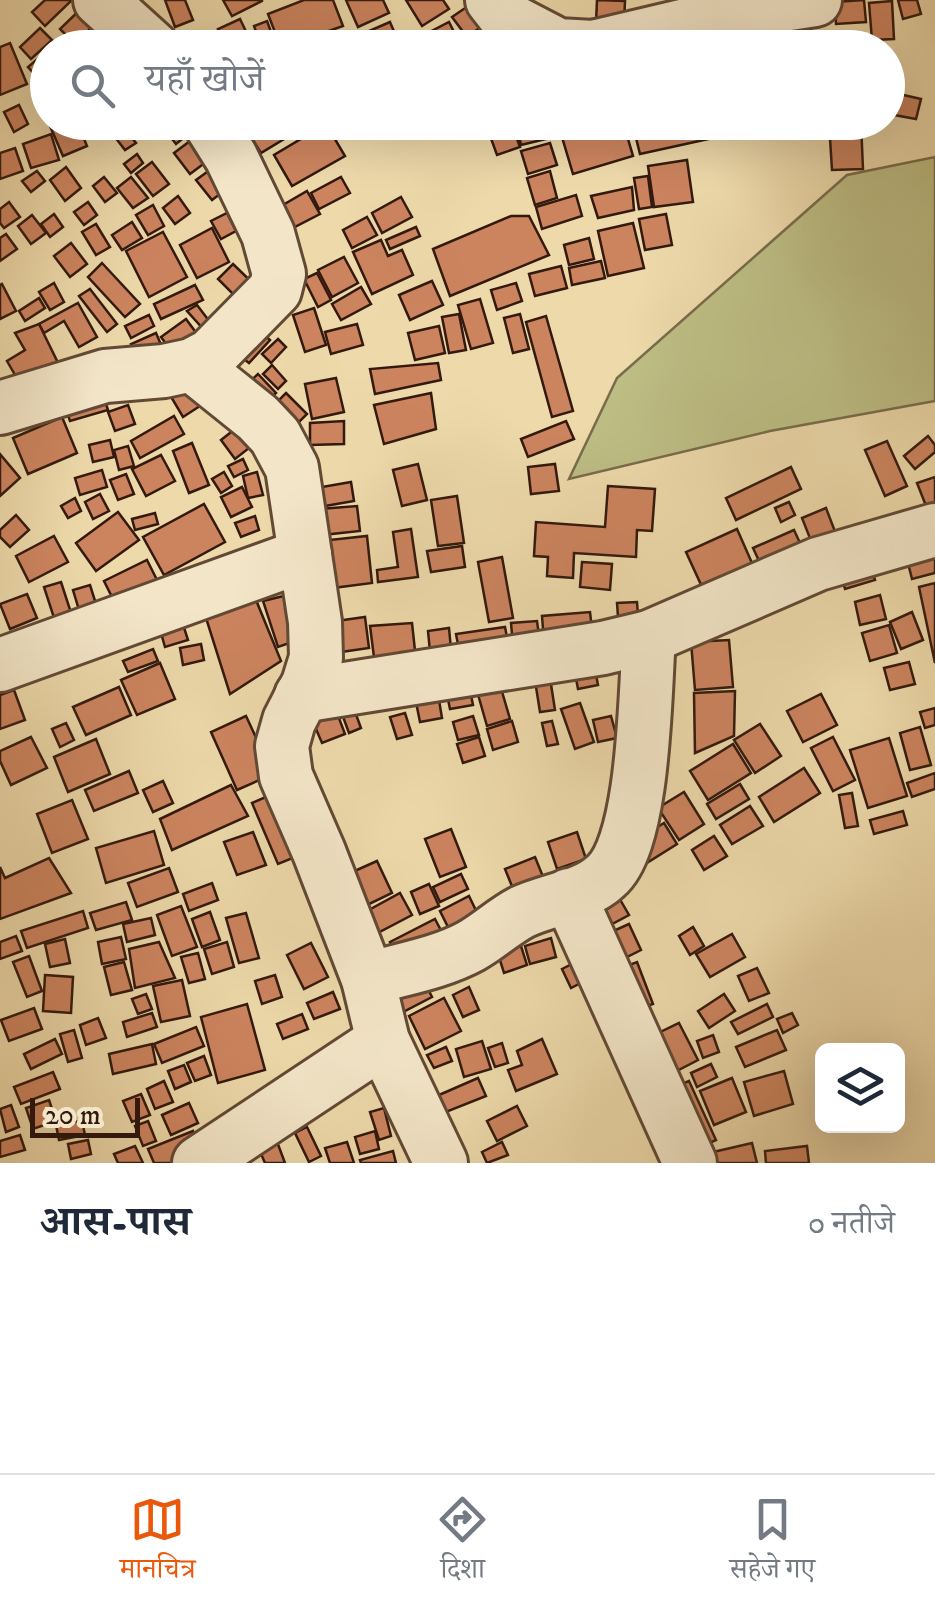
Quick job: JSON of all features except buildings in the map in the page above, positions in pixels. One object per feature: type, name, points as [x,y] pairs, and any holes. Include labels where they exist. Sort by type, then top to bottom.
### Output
[{"type":"street","points":[[100,0],[133,30]]},
{"type":"street","points":[[492,0],[506,18],[529,30]]},
{"type":"street","points":[[665,30],[815,0]]},
{"type":"street","points":[[0,408],[105,376],[192,366],[211,356],[275,290],[279,274],[260,219],[220,140]]},
{"type":"street","points":[[192,366],[236,398],[275,436],[292,468],[315,622],[316,658],[282,746],[286,776],[368,979],[383,1041],[441,1163]]},
{"type":"street","points":[[301,696],[649,637],[818,564],[935,530]]},
{"type":"street","points":[[0,665],[305,555]]},
{"type":"street","points":[[368,979],[448,957],[515,916],[592,887],[610,874],[624,843],[640,770],[649,637]]},
{"type":"street","points":[[569,895],[690,1163]]},
{"type":"street","points":[[200,1163],[383,1041]]},
{"type":"green space","points":[[935,157],[935,401],[770,431],[569,479],[617,378],[847,175]]}]
